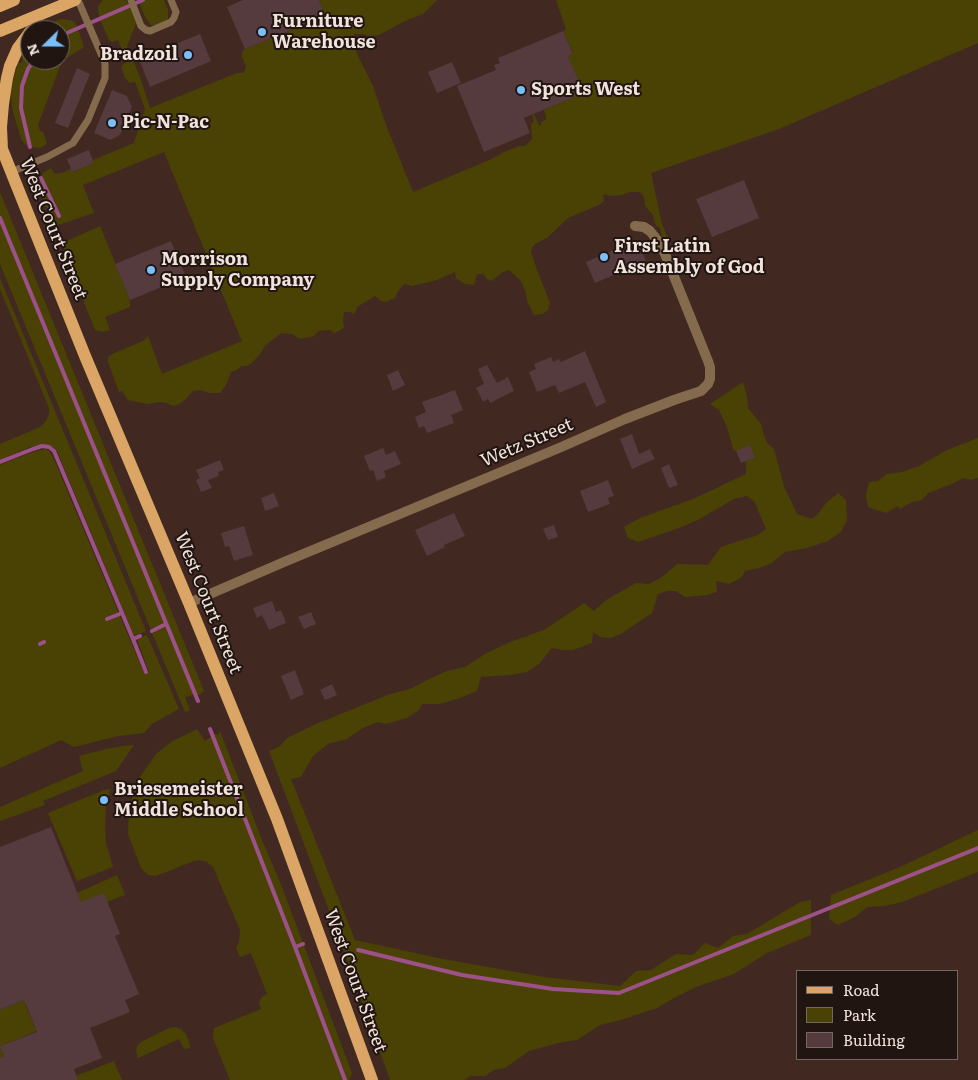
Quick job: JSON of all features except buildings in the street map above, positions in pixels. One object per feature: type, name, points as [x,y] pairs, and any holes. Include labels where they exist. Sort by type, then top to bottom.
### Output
[{"type":"main road","points":[[0,6],[14,0]]},
{"type":"main road","points":[[0,31],[77,0]]},
{"type":"main road","points":[[43,20],[63,5]]},
{"type":"main road","points":[[1,147],[4,89],[10,66],[20,45]]},
{"type":"main road","name":"West Court Street","points":[[1,147],[85,356],[277,819],[372,1080]]},
{"type":"street","name":"Wetz Street","points":[[189,603],[625,419],[701,391],[708,384],[711,374],[710,367],[665,254],[650,231],[644,227],[635,226]]},
{"type":"lane","points":[[11,172],[47,157],[72,143],[88,120],[105,78],[105,63],[77,0]]},
{"type":"lane","points":[[131,0],[141,26],[146,30],[150,30],[171,22],[174,18],[176,12],[171,0]]},
{"type":"green space","points":[[103,0],[126,0],[132,10],[136,24],[127,46],[150,108],[237,73],[243,73],[246,66],[242,52],[245,49],[325,16],[319,0],[437,0],[423,14],[379,35],[355,34],[352,37],[359,58],[373,86],[386,125],[413,192],[519,146],[525,146],[532,139],[531,124],[534,122],[532,115],[534,114],[539,126],[541,122],[546,120],[544,110],[583,93],[568,56],[573,53],[563,31],[566,29],[556,0],[978,0],[978,43],[779,129],[651,173],[669,247],[667,247],[662,237],[660,228],[656,226],[653,215],[645,206],[644,197],[640,192],[610,196],[605,194],[603,196],[604,201],[599,205],[568,218],[547,238],[535,244],[532,248],[531,252],[550,303],[548,310],[543,314],[534,315],[527,301],[521,281],[509,270],[491,281],[483,274],[477,274],[474,285],[465,284],[456,278],[455,272],[434,281],[412,286],[404,284],[395,298],[386,302],[381,301],[375,296],[357,307],[354,314],[344,312],[344,328],[335,333],[330,330],[318,331],[314,336],[300,339],[292,334],[281,333],[265,346],[251,364],[241,366],[231,372],[226,385],[220,393],[193,391],[186,399],[173,406],[160,402],[147,404],[128,400],[122,391],[119,392],[108,357],[143,341],[148,336],[162,374],[242,341],[164,152],[83,185],[94,213],[58,225],[54,225],[52,222],[38,188],[41,176],[51,168],[55,174],[71,169],[73,172],[94,163],[93,160],[134,143],[145,109],[135,82],[130,83],[125,78],[122,65],[127,62],[118,40],[112,42],[109,40],[99,17],[98,8]]},
{"type":"green space","points":[[138,0],[164,0],[168,10],[168,19],[151,25],[146,19]]},
{"type":"green space","points":[[70,20],[77,26],[84,47],[70,56]]},
{"type":"green space","points":[[18,63],[20,63],[20,70],[59,70],[38,125],[40,131],[43,132],[47,144],[40,148],[31,147],[30,144],[28,145],[29,147],[22,141],[15,119],[11,93]]},
{"type":"green space","points":[[0,192],[204,691],[199,695],[185,697],[190,710],[185,712],[152,633],[155,633],[155,630],[153,627],[151,630],[0,264]]},
{"type":"green space","points":[[100,226],[130,300],[130,307],[105,317],[110,330],[102,332],[95,330],[65,254],[64,244]]},
{"type":"green space","points":[[0,278],[146,631],[134,636],[57,451],[53,447],[44,444],[30,447],[0,460],[0,444],[40,427],[46,421],[49,408],[0,289]]},
{"type":"green space","points":[[743,382],[748,408],[761,424],[767,443],[774,449],[784,486],[797,514],[811,519],[838,493],[846,500],[847,520],[841,532],[828,541],[807,548],[785,552],[772,563],[745,571],[742,577],[729,584],[716,581],[717,592],[685,597],[676,591],[658,594],[652,613],[621,634],[611,638],[600,637],[593,632],[592,643],[573,650],[552,648],[539,664],[527,672],[481,677],[477,691],[440,704],[422,704],[419,710],[407,718],[386,724],[378,722],[363,728],[347,739],[328,744],[313,756],[301,777],[291,779],[355,940],[443,959],[544,977],[620,986],[636,971],[651,970],[676,954],[693,955],[705,943],[718,948],[733,936],[747,934],[800,902],[811,900],[811,935],[767,953],[734,974],[696,987],[657,1008],[600,1025],[577,1040],[529,1051],[505,1068],[494,1070],[485,1076],[471,1076],[464,1080],[390,1080],[269,751],[279,747],[287,738],[316,724],[390,694],[410,689],[447,671],[465,667],[485,654],[510,642],[544,630],[584,603],[594,611],[606,600],[636,583],[649,584],[662,577],[677,564],[708,565],[721,547],[758,535],[766,529],[754,501],[747,496],[734,499],[698,520],[638,542],[628,538],[624,527],[640,518],[693,499],[746,474],[746,459],[733,449],[728,430],[719,410],[710,404]]},
{"type":"green space","points":[[978,438],[978,478],[971,480],[963,478],[928,493],[922,500],[912,502],[900,509],[898,506],[886,513],[868,507],[866,495],[869,482],[878,481],[887,474],[902,472],[919,466],[947,450]]},
{"type":"green space","points":[[45,449],[53,457],[144,673],[149,672],[137,639],[147,635],[179,709],[152,724],[144,733],[118,736],[74,747],[61,740],[0,768],[0,465]]},
{"type":"green space","points":[[197,729],[205,741],[215,734],[218,735],[220,731],[280,882],[352,1073],[349,1080],[230,1080],[213,1038],[214,1028],[261,1009],[259,1002],[267,994],[251,953],[240,957],[236,948],[239,942],[240,930],[213,867],[207,862],[200,860],[156,876],[148,875],[141,868],[128,834],[129,810],[135,785],[142,774],[156,754],[171,742]]},
{"type":"green space","points":[[134,745],[116,771],[43,801],[45,805],[0,821],[0,807],[83,771],[79,756],[106,749]]},
{"type":"green space","points":[[110,789],[106,806],[105,825],[106,843],[113,867],[77,881],[48,813]]},
{"type":"green space","points":[[978,830],[978,872],[902,902],[885,906],[867,907],[855,917],[838,925],[829,919],[831,895],[900,867]]},
{"type":"green space","points":[[117,875],[125,895],[107,902],[81,902],[77,893]]},
{"type":"green space","points":[[32,997],[25,1004],[35,1028],[44,1028],[1,1046],[4,1056],[0,1058],[0,1010]]},
{"type":"green space","points":[[169,1028],[181,1029],[186,1034],[190,1048],[186,1049],[183,1047],[179,1039],[138,1058],[136,1051],[137,1046],[141,1042]]},
{"type":"green space","points":[[114,1061],[122,1080],[78,1080],[76,1076]]},
{"type":"waterway","points":[[70,32],[143,0]]},
{"type":"waterway","points":[[28,70],[22,86],[21,108],[30,147]]},
{"type":"waterway","points":[[41,178],[59,216]]},
{"type":"waterway","points":[[0,218],[198,701]]},
{"type":"waterway","points":[[0,462],[42,446],[49,447],[54,451],[133,639],[140,636]]},
{"type":"waterway","points":[[107,619],[122,613]]},
{"type":"waterway","points":[[152,631],[166,624]]},
{"type":"waterway","points":[[133,639],[146,672]]},
{"type":"waterway","points":[[40,644],[44,642]]},
{"type":"waterway","points":[[210,729],[345,1080]]},
{"type":"waterway","points":[[358,950],[462,975],[553,989],[619,993],[978,848]]},
{"type":"waterway","points":[[295,947],[303,944]]},
{"type":"place","name":"Furniture Warehouse","points":[[262,32]]},
{"type":"place","name":"Bradzoil","points":[[188,55]]},
{"type":"place","name":"Sports West","points":[[521,90]]},
{"type":"place","name":"Pic-N-Pac","points":[[112,123]]},
{"type":"place","name":"First Latin Assembly of God","points":[[604,257]]},
{"type":"place","name":"Morrison Supply Company","points":[[151,270]]},
{"type":"place","name":"Briesemeister Middle School","points":[[104,800]]}]
